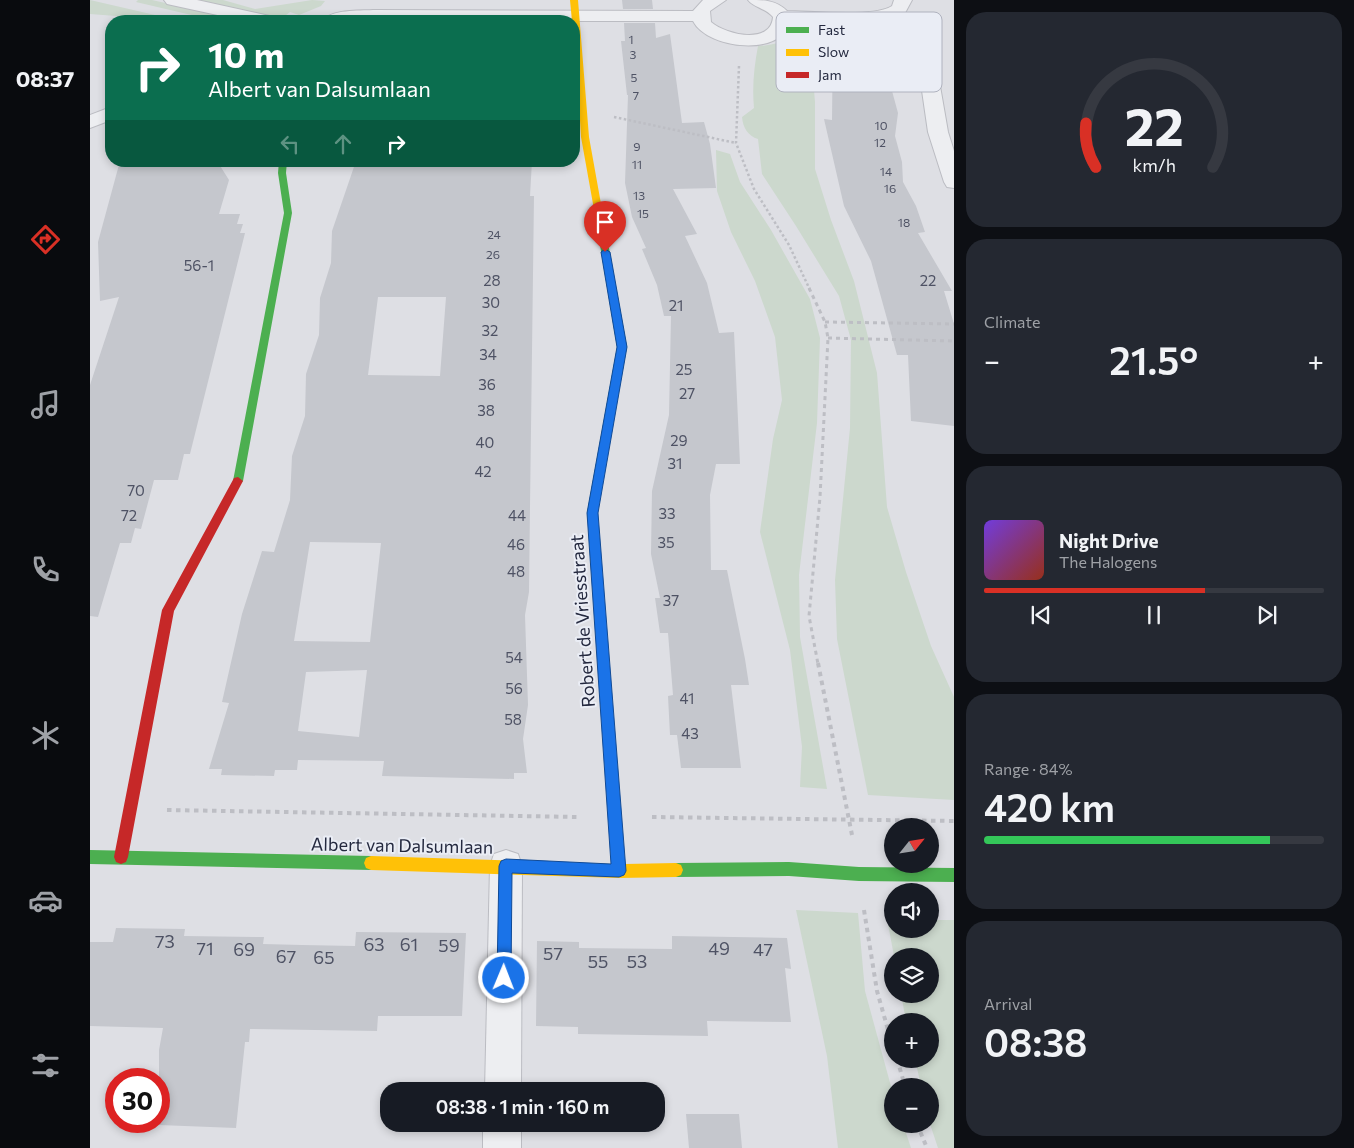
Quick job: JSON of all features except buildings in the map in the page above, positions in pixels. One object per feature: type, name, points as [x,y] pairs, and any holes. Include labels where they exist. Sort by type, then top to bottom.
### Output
[{"type":"street","points":[[173,0],[241,15]]},
{"type":"street","points":[[717,0],[708,4],[702,10],[700,16],[702,23],[718,36],[744,41],[766,38],[776,33]]},
{"type":"street","points":[[757,0],[769,5],[777,12]]},
{"type":"street","points":[[884,12],[899,6]]},
{"type":"street","points":[[373,15],[574,7],[700,16]]},
{"type":"street","name":"Robert de Vriesstraat","points":[[580,84],[585,137],[622,347],[592,513],[619,871]]},
{"type":"street","points":[[932,92],[938,132],[954,182]]},
{"type":"street","points":[[90,103],[105,104]]},
{"type":"street","points":[[90,122],[105,116]]},
{"type":"street","points":[[120,856],[168,610],[238,482],[288,213],[282,167]]},
{"type":"street","name":"Albert van Dalsumlaan","points":[[90,857],[120,856],[506,866],[619,871],[789,869],[859,874],[954,875]]},
{"type":"street","points":[[503,1082],[506,866]]},
{"type":"street","points":[[502,1132],[502,1148]]},
{"type":"path","points":[[744,41],[740,58],[736,143],[754,190],[790,245],[825,322],[828,338],[820,497],[809,616],[850,819],[877,991],[884,1016]]},
{"type":"path","points":[[582,110],[736,143]]},
{"type":"path","points":[[825,322],[954,324]]},
{"type":"path","points":[[828,338],[954,340]]},
{"type":"path","points":[[128,810],[954,821]]},
{"type":"path","points":[[921,1133],[927,1148]]},
{"type":"shaded area","points":[[90,0],[155,15],[105,15],[90,14]]},
{"type":"shaded area","points":[[138,0],[152,0],[218,15],[191,15],[136,2]]},
{"type":"shaded area","points":[[190,0],[223,0],[255,9],[312,0],[325,1],[321,6],[299,15],[290,12],[286,15],[262,15]]},
{"type":"shaded area","points":[[776,44],[776,92],[814,92],[815,169],[831,220],[854,281],[877,373],[887,507],[906,572],[931,646],[954,697],[954,800],[868,795],[837,639],[835,580],[850,428],[851,340],[839,296],[762,174],[758,139],[751,136],[744,125],[742,117],[754,108],[753,92],[758,46]]},
{"type":"shaded area","points":[[716,150],[730,154],[740,182],[771,230],[810,299],[820,338],[817,423],[799,575],[800,637],[827,789],[800,787],[802,747],[790,650],[760,532],[773,439],[782,400],[775,337],[755,281],[731,232],[717,191]]},
{"type":"shaded area","points":[[796,910],[858,913],[865,991],[884,1061],[884,1068],[886,1068],[889,1078],[884,1078],[884,1133],[906,1133],[911,1148],[838,1148],[827,1056]]},
{"type":"shaded area","points":[[939,920],[954,920],[954,1148],[938,1148],[933,1133],[939,1133],[939,1078],[919,1078],[917,1068],[939,1068],[939,1013],[905,1013],[903,1003],[939,1003],[939,948],[892,948],[891,938],[939,938]]},
{"type":"traffic: fast","points":[[238,481],[288,213],[282,167]]},
{"type":"traffic: fast","points":[[593,528],[592,513],[622,347],[599,215]]},
{"type":"traffic: fast","points":[[90,857],[371,863]]},
{"type":"traffic: fast","points":[[676,870],[789,869],[859,874],[954,875]]},
{"type":"traffic: slow","points":[[574,0],[575,15]]},
{"type":"traffic: slow","points":[[580,75],[585,137],[599,215]]},
{"type":"traffic: slow","points":[[593,528],[619,871]]},
{"type":"traffic: slow","points":[[371,863],[619,871],[676,870]]},
{"type":"traffic: jam","points":[[121,857],[168,610],[238,481]]},
{"type":"route","points":[[504,978],[506,866],[619,871],[615,797],[592,513],[622,347],[605,252]]}]
